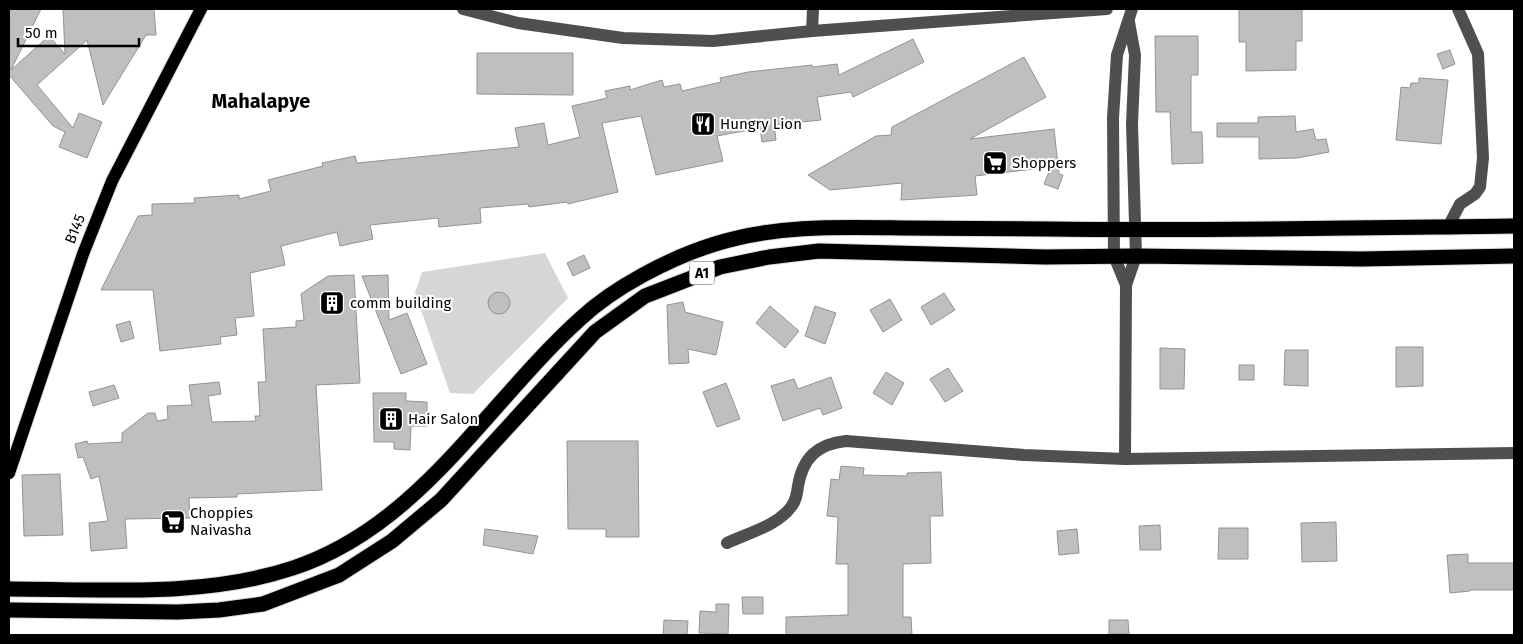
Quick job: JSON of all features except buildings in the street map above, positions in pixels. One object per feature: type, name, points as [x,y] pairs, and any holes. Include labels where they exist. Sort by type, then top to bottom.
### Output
[{"type":"highway","name":"A1","points":[[9,589],[178,588],[257,578],[295,567],[331,552],[378,523],[427,483],[469,440],[547,351],[583,315],[636,280],[671,260],[715,244],[759,233],[819,227],[1135,230],[1514,226]]},
{"type":"highway","name":"A1","points":[[9,610],[178,612],[219,610],[263,604],[339,575],[392,541],[441,500],[595,332],[645,296],[720,267],[768,257],[819,251],[1045,257],[1136,256],[1362,259],[1514,256]]},
{"type":"main road","name":"B145","points":[[9,473],[83,254],[112,180],[199,10]]},
{"type":"street","points":[[463,9],[518,23],[623,38],[714,41],[988,14],[1107,9]]},
{"type":"street","points":[[812,31],[813,9]]},
{"type":"street","points":[[1126,285],[1114,256],[1112,230],[1114,79],[1117,55],[1132,9]]},
{"type":"street","points":[[1448,227],[1460,204],[1475,194],[1482,176],[1478,54],[1458,9]]},
{"type":"street","points":[[1125,459],[1126,285],[1136,256],[1132,124],[1135,56],[1129,22]]},
{"type":"street","points":[[727,542],[783,516],[796,499],[805,461],[818,448],[835,442],[846,441],[1024,455],[1125,459],[1514,453]]},
{"type":"shaded area","points":[[545,253],[568,298],[473,394],[450,393],[415,293],[422,272]]},
{"type":"place","name":"Hungry Lion","points":[[703,124]]},
{"type":"place","name":"Shoppers","points":[[995,163]]},
{"type":"place","name":"comm building","points":[[332,303]]},
{"type":"place","name":"Hair Salon","points":[[391,419]]},
{"type":"place","name":"Choppies Naivasha","points":[[173,522]]},
{"type":"district","name":"Mahalapye","points":[[261,101]]}]
